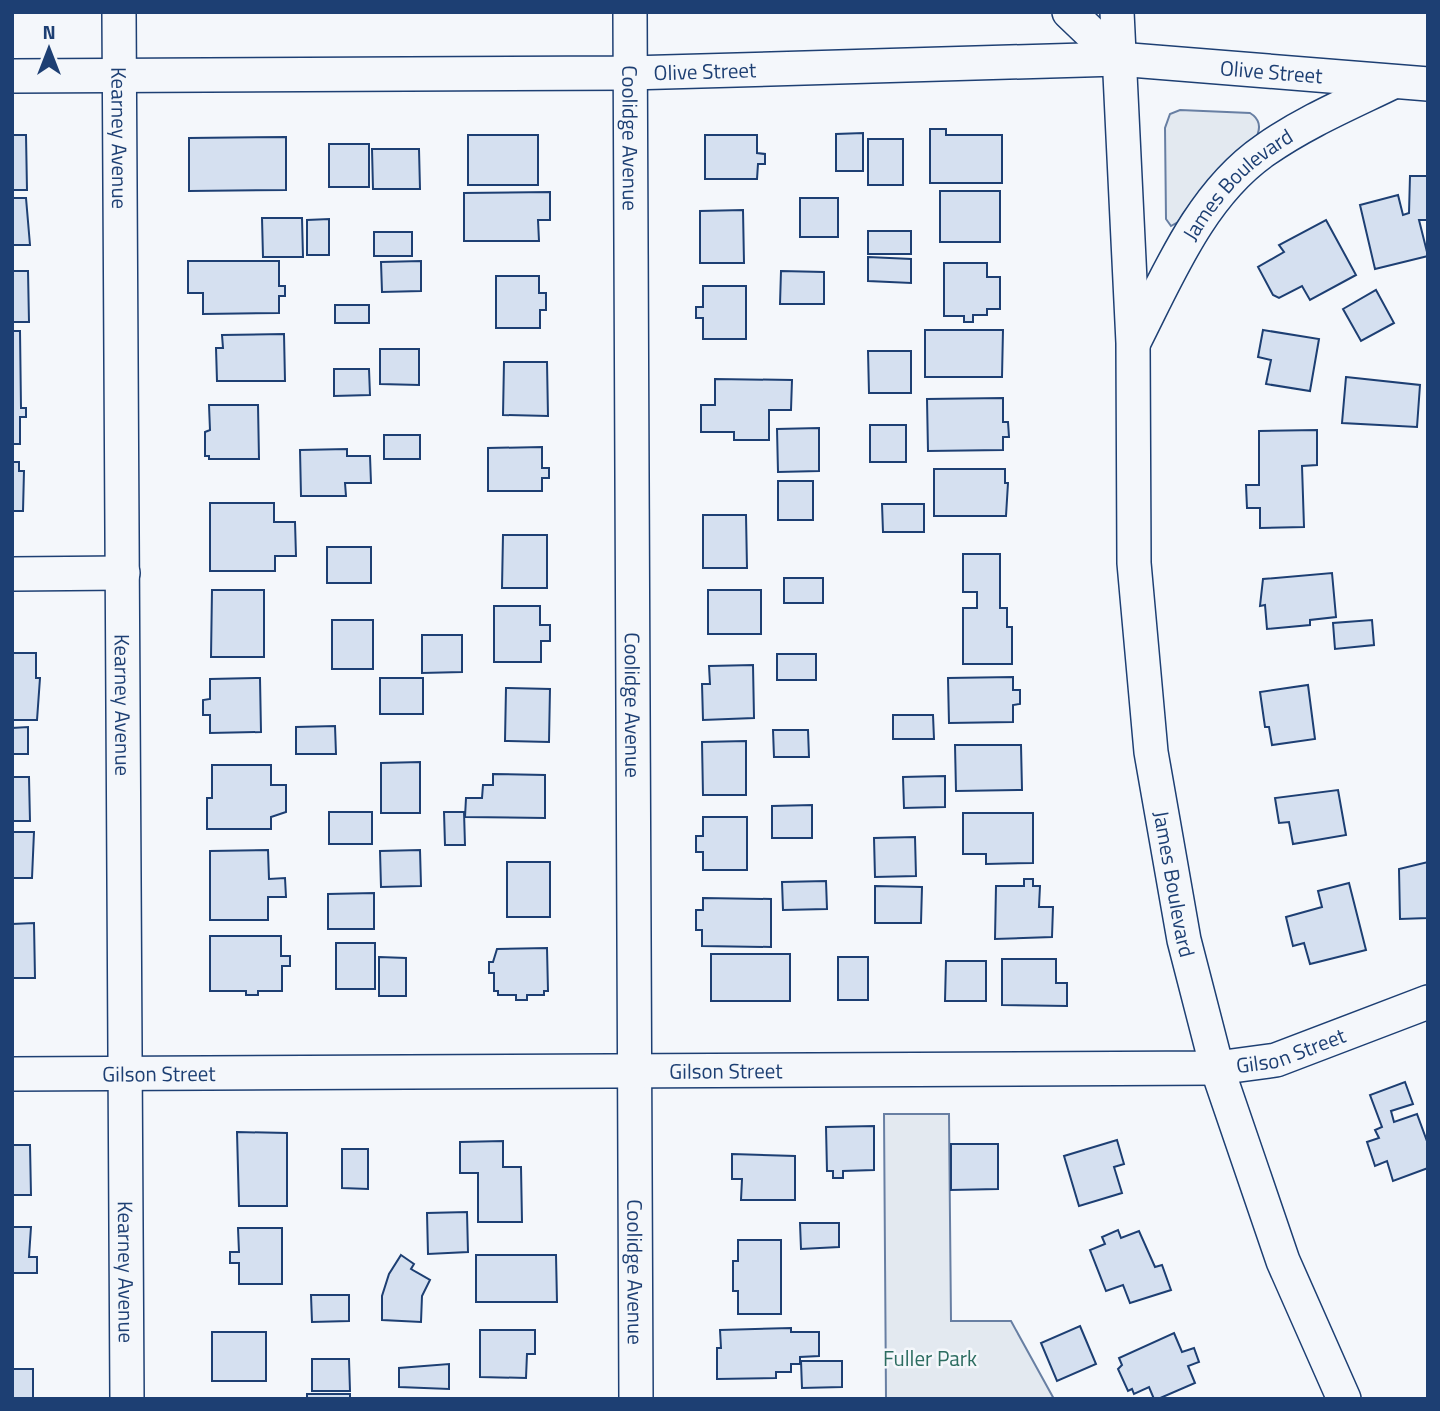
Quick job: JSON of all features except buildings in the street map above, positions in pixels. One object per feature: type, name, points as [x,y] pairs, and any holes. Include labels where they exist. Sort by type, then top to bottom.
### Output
[{"type":"street","name":"Kearney Avenue","points":[[119,12],[127,1399]]},
{"type":"street","name":"Coolidge Avenue","points":[[630,12],[636,1399]]},
{"type":"street","points":[[1069,12],[1118,59]]},
{"type":"street","name":"James Boulevard","points":[[1118,12],[1118,59],[1133,343],[1134,563],[1151,752],[1184,940],[1217,1068],[1283,1261],[1344,1399]]},
{"type":"street","name":"Olive Street","points":[[12,76],[629,73],[1118,59],[1428,84]]},
{"type":"street","name":"James Boulevard","points":[[1133,343],[1175,260],[1229,183],[1263,151],[1303,126],[1395,81]]},
{"type":"street","points":[[12,573],[123,573]]},
{"type":"street","name":"Gilson Street","points":[[12,1073],[1217,1068],[1276,1060],[1428,1002]]},
{"type":"green space","points":[[1180,110],[1250,113],[1258,121],[1259,131],[1256,138],[1202,188],[1178,222],[1171,226],[1166,219],[1165,128],[1170,114]]},
{"type":"green space","name":"Fuller Park","points":[[884,1114],[949,1114],[951,1321],[1011,1321],[1054,1399],[886,1399]]}]
